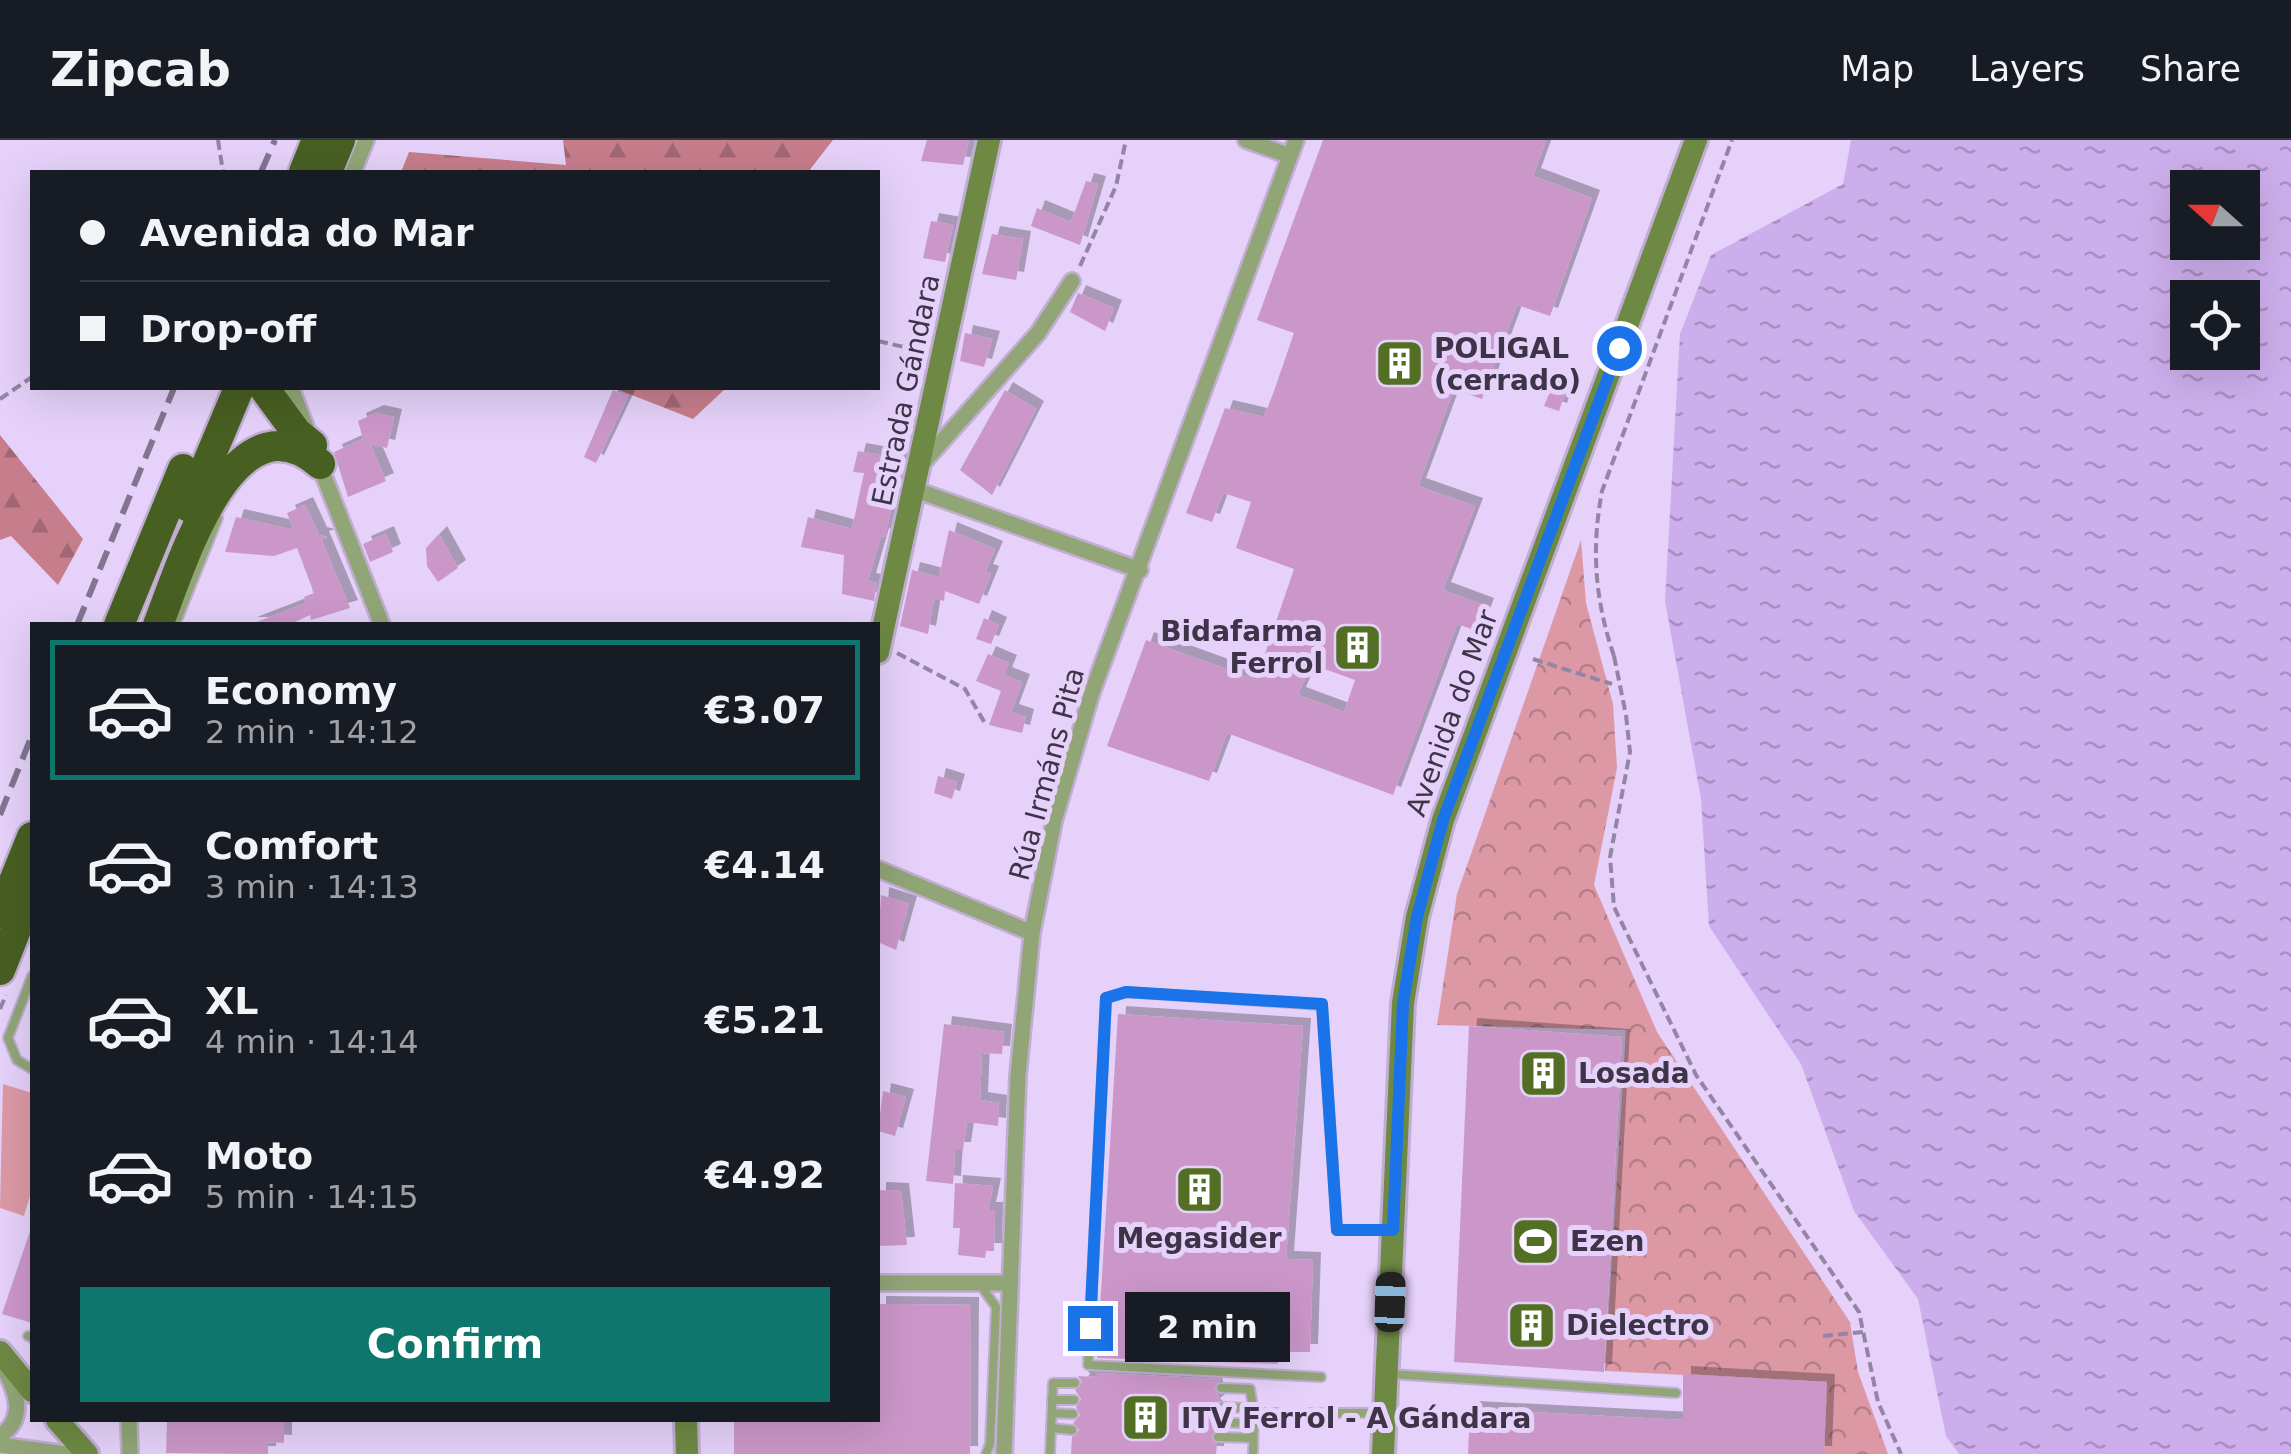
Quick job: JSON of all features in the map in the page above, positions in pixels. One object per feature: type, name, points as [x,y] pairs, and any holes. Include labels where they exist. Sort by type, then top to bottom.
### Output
[{"type":"highway","points":[[305,170],[317,140]]},
{"type":"highway","points":[[327,170],[340,140]]},
{"type":"highway","points":[[120,622],[215,390]]},
{"type":"highway","points":[[141,622],[237,390]]},
{"type":"highway","points":[[266,390],[316,454]]},
{"type":"highway","points":[[159,622],[214,492],[237,466],[262,449],[281,447],[316,454]]},
{"type":"highway","points":[[0,917],[30,843]]},
{"type":"highway","points":[[0,970],[30,894]]},
{"type":"street","points":[[353,170],[366,140]]},
{"type":"street","name":"Estrada Gándara","points":[[880,640],[916,490],[989,140]]},
{"type":"street","points":[[1246,140],[1293,148]]},
{"type":"street","name":"Avenida do Mar","points":[[1383,1454],[1403,1003],[1417,917],[1443,820],[1696,140]]},
{"type":"street","name":"Rúa Irmáns Pita","points":[[1004,1454],[1018,1076],[1032,933],[1054,822],[1091,695],[1293,148]]},
{"type":"street","points":[[921,465],[1038,333],[1072,281]]},
{"type":"street","points":[[291,390],[381,622]]},
{"type":"street","points":[[916,490],[1140,570]]},
{"type":"street","points":[[880,870],[1032,933]]},
{"type":"street","points":[[880,1282],[1010,1283]]},
{"type":"street","points":[[0,1352],[30,1388]]},
{"type":"street","points":[[0,1361],[18,1400],[16,1419],[0,1436]]},
{"type":"street","points":[[59,1422],[87,1454]]},
{"type":"street","points":[[128,1450],[129,1422]]},
{"type":"street","points":[[686,1422],[687,1454]]},
{"type":"street","points":[[0,1444],[65,1454]]},
{"type":"lane","points":[[226,497],[237,466]]},
{"type":"lane","points":[[177,622],[219,515]]},
{"type":"lane","points":[[30,981],[8,1038],[17,1060],[30,1068]]},
{"type":"lane","points":[[1321,1377],[1088,1364],[1106,998],[1126,992],[1322,1004],[1337,1230],[1393,1230]]},
{"type":"lane","points":[[980,1283],[996,1306],[990,1444],[986,1454]]},
{"type":"lane","points":[[1386,1374],[1676,1392]]},
{"type":"lane","points":[[1050,1454],[1052,1383],[1075,1383]]},
{"type":"lane","points":[[1221,1388],[1250,1389],[1253,1454]]},
{"type":"lane","points":[[1052,1400],[1074,1400]]},
{"type":"lane","points":[[1220,1406],[1251,1411],[1384,1414]]},
{"type":"lane","points":[[1052,1413],[1073,1414]]},
{"type":"lane","points":[[1218,1422],[1253,1424]]},
{"type":"lane","points":[[1051,1428],[1072,1430]]},
{"type":"lane","points":[[1218,1437],[1253,1438]]},
{"type":"path","points":[[218,140],[223,170]]},
{"type":"path","points":[[1072,281],[1094,242],[1116,186],[1126,140]]},
{"type":"path","points":[[1732,140],[1602,491],[1596,524],[1596,584],[1626,715],[1630,752],[1610,858],[1614,907],[1696,1075],[1849,1293],[1864,1332],[1878,1402],[1900,1454]]},
{"type":"path","points":[[880,341],[921,351]]},
{"type":"path","points":[[0,399],[30,378]]},
{"type":"path","points":[[880,649],[965,688],[986,724]]},
{"type":"path","points":[[1533,659],[1612,684]]},
{"type":"path","points":[[1823,1336],[1864,1332]]},
{"type":"green space","points":[[563,140],[833,140],[810,170],[402,170],[409,152],[566,165]]},
{"type":"green space","points":[[619,390],[724,390],[693,419]]},
{"type":"green space","points":[[0,435],[83,539],[58,585],[11,536],[0,540]]},
{"type":"green space","points":[[1581,540],[1586,603],[1613,704],[1617,768],[1594,885],[1657,1032],[1850,1322],[1858,1372],[1888,1454],[1824,1454],[1826,1382],[1605,1371],[1626,1030],[1437,1025],[1457,894]]},
{"type":"green space","points":[[3,1084],[30,1092],[30,1196],[24,1216],[0,1208]]},
{"type":"water","points":[[1851,140],[2291,140],[2291,1454],[1959,1454],[1946,1436],[1918,1299],[1854,1211],[1801,1064],[1709,926],[1701,799],[1665,601],[1680,334],[1711,255],[1843,184]]},
{"type":"building","points":[[927,140],[969,140],[963,165],[921,161]]},
{"type":"building","name":"POLIGAL (cerrado)","points":[[1323,140],[1546,140],[1533,176],[1592,198],[1550,316],[1517,305],[1482,399],[1454,389],[1418,486],[1475,506],[1443,590],[1486,606],[1477,631],[1457,624],[1393,795],[1227,733],[1209,781],[1107,746],[1146,640],[1256,680],[1294,569],[1236,548],[1251,502],[1223,493],[1212,522],[1186,513],[1225,408],[1264,417],[1274,391],[1294,333],[1257,320]],"holes":[[[1311,664],[1355,680],[1344,712],[1298,695]]]},
{"type":"building","points":[[1086,181],[1098,184],[1080,245],[1031,226],[1037,208],[1071,222]]},
{"type":"building","points":[[931,221],[953,225],[945,262],[923,258]]},
{"type":"building","points":[[992,234],[1023,239],[1016,280],[982,274]]},
{"type":"building","points":[[1078,293],[1114,308],[1105,331],[1070,312]]},
{"type":"building","points":[[965,333],[992,339],[984,367],[960,361]]},
{"type":"building","points":[[1552,387],[1566,391],[1559,411],[1544,406]]},
{"type":"building","points":[[613,390],[628,396],[596,463],[584,457]]},
{"type":"building","points":[[1005,390],[1036,409],[992,495],[960,470]]},
{"type":"building","points":[[376,413],[394,417],[387,448],[370,444],[386,481],[348,497],[334,452],[363,439],[358,421]]},
{"type":"building","points":[[858,451],[903,459],[885,537],[881,536],[868,581],[877,583],[874,601],[842,594],[844,555],[801,547],[808,517],[852,529],[864,473],[853,472]]},
{"type":"building","points":[[305,505],[319,535],[327,537],[321,539],[350,608],[311,620],[310,615],[295,622],[257,622],[306,603],[304,597],[314,593],[297,548],[274,556],[225,552],[236,517],[294,530],[287,513]]},
{"type":"building","points":[[949,530],[995,549],[985,572],[991,574],[979,604],[945,591],[944,601],[934,598],[928,634],[900,626],[912,570],[939,577]]},
{"type":"building","points":[[386,534],[393,552],[370,562],[363,544]]},
{"type":"building","points":[[439,534],[458,568],[438,582],[427,566],[426,548]]},
{"type":"building","points":[[984,618],[999,625],[991,644],[976,639]]},
{"type":"building","points":[[988,654],[1009,663],[1004,675],[1022,682],[1011,712],[1026,717],[1022,733],[989,725],[1001,691],[976,681]]},
{"type":"building","points":[[938,776],[957,782],[952,799],[934,793]]},
{"type":"building","points":[[881,895],[909,904],[896,950],[880,943]]},
{"type":"building","name":"Megasider","points":[[1118,1014],[1303,1026],[1286,1259],[1313,1260],[1310,1352],[1279,1352],[1278,1364],[1097,1358]]},
{"type":"building","points":[[944,1024],[1004,1032],[1002,1054],[982,1053],[980,1100],[999,1103],[998,1126],[967,1122],[963,1150],[955,1150],[953,1184],[926,1181]]},
{"type":"building","points":[[1469,1026],[1622,1037],[1604,1372],[1454,1362]]},
{"type":"building","points":[[883,1091],[906,1097],[895,1136],[880,1132]]},
{"type":"building","points":[[955,1183],[993,1186],[988,1210],[995,1210],[994,1251],[986,1251],[985,1258],[958,1255],[960,1228],[953,1228]]},
{"type":"building","points":[[880,1190],[901,1191],[907,1245],[880,1246]]},
{"type":"building","points":[[30,1231],[30,1322],[2,1314]]},
{"type":"building","points":[[880,1304],[971,1305],[970,1454],[734,1454],[734,1422],[880,1422]]},
{"type":"building","name":"ITV Ferrol - A Gándara","points":[[1096,1373],[1221,1379],[1214,1387],[1220,1400],[1212,1406],[1219,1414],[1212,1421],[1218,1429],[1211,1436],[1217,1444],[1216,1454],[1071,1454],[1072,1437],[1079,1430],[1073,1423],[1080,1415],[1076,1407],[1081,1399],[1075,1390],[1082,1382],[1078,1376],[1096,1377]]},
{"type":"building","points":[[1683,1374],[1827,1382],[1824,1454],[1468,1454],[1470,1409],[1683,1420]]},
{"type":"building","points":[[167,1422],[284,1422],[284,1443],[268,1442],[268,1454],[166,1453]]},
{"type":"railway","points":[[262,170],[275,140]]},
{"type":"railway","points":[[78,622],[173,390]]},
{"type":"railway","points":[[0,815],[30,740]]},
{"type":"place","name":"POLIGAL (cerrado)","points":[[1399,364]]},
{"type":"place","name":"Bidafarma Ferrol","points":[[1358,647]]},
{"type":"place","name":"Losada","points":[[1543,1073]]},
{"type":"place","name":"Megasider","points":[[1199,1190]]},
{"type":"place","name":"Ezen","points":[[1535,1241]]},
{"type":"place","name":"Dielectro","points":[[1531,1325]]},
{"type":"place","name":"ITV Ferrol - A Gándara","points":[[1146,1418]]},
{"type":"route","points":[[1090,1328],[1106,998],[1126,992],[1322,1004],[1337,1230],[1393,1230],[1403,1003],[1417,917],[1443,820],[1619,348]]}]
